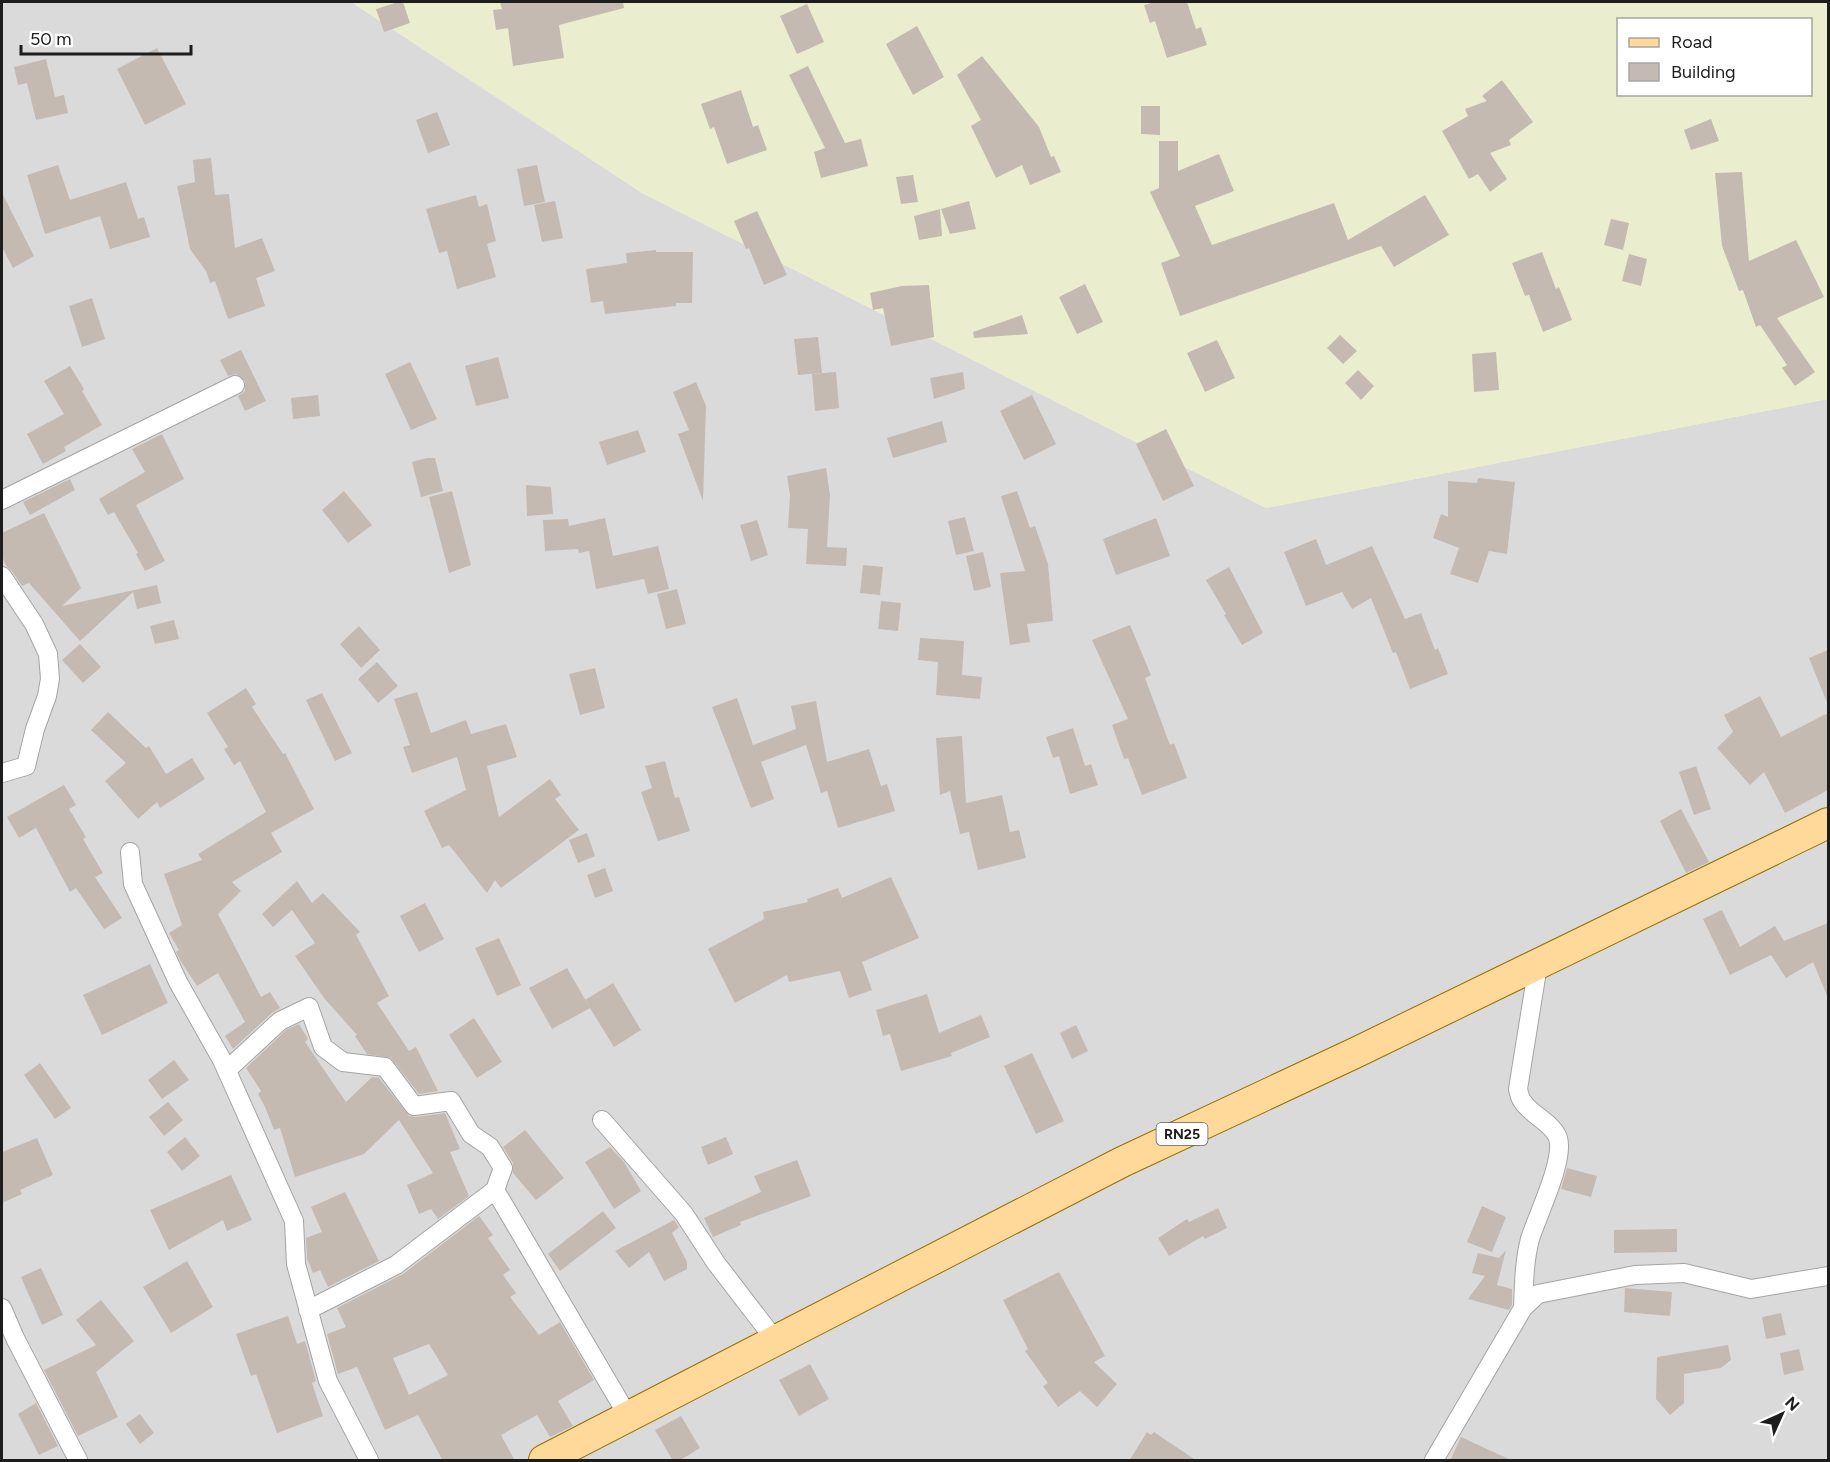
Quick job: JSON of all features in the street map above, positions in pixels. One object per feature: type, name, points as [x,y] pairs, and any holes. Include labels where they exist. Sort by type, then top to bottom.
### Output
[{"type":"main road","name":"RN25","points":[[544,1461],[1122,1162],[1538,965],[1828,823]]},
{"type":"street","points":[[2,500],[235,385]]},
{"type":"street","points":[[2,576],[34,624],[48,654],[50,679],[26,766],[2,773]]},
{"type":"street","points":[[130,852],[133,884],[177,982],[227,1070],[294,1221],[296,1264],[328,1381],[369,1461]]},
{"type":"street","points":[[1523,1308],[1530,1240],[1553,1176],[1559,1152],[1558,1138],[1552,1129],[1522,1101],[1518,1089],[1538,965]]},
{"type":"street","points":[[227,1070],[280,1021],[309,1007],[324,1047],[343,1062],[385,1067],[414,1106],[451,1101],[471,1134],[490,1147],[503,1168],[495,1190],[396,1265],[308,1310]]},
{"type":"street","points":[[602,1120],[684,1214],[716,1263],[776,1341]]},
{"type":"street","points":[[495,1190],[628,1416]]},
{"type":"street","points":[[1434,1461],[1523,1308],[1538,1294],[1635,1275],[1684,1273],[1751,1289],[1828,1276]]},
{"type":"street","points":[[2,1308],[78,1461]]},
{"type":"shaded area","points":[[2,2],[351,2],[642,193],[1266,508],[1828,399],[1828,1460],[2,1460]]},
{"type":"green space","points":[[351,2],[1828,2],[1828,399],[1266,508],[642,193]]},
{"type":"building","points":[[403,2],[410,23],[384,32],[376,9]]},
{"type":"building","points":[[500,2],[623,2],[624,8],[559,25],[564,58],[513,66],[508,28],[496,30],[493,10],[502,9]]},
{"type":"building","points":[[1155,2],[1187,2],[1196,29],[1201,27],[1207,45],[1167,58],[1155,21],[1150,23],[1144,5]]},
{"type":"building","points":[[807,4],[824,42],[797,54],[780,16]]},
{"type":"building","points":[[917,26],[944,77],[913,95],[886,44]]},
{"type":"building","points":[[157,48],[186,104],[145,125],[117,69]]},
{"type":"building","points":[[982,56],[1039,127],[1051,157],[1054,156],[1061,172],[1030,185],[1022,165],[996,178],[971,126],[981,120],[957,75]]},
{"type":"building","points":[[46,59],[55,97],[64,95],[68,113],[36,120],[27,83],[18,85],[14,67]]},
{"type":"building","points":[[808,66],[845,143],[861,139],[868,166],[821,178],[814,152],[825,148],[789,75]]},
{"type":"building","points":[[1502,80],[1533,122],[1509,140],[1511,145],[1490,153],[1507,179],[1490,192],[1478,174],[1469,179],[1442,131],[1468,116],[1465,109],[1487,101],[1482,96]]},
{"type":"building","points":[[741,90],[753,127],[758,125],[767,150],[727,164],[714,127],[710,129],[701,104]]},
{"type":"building","points":[[1141,106],[1160,106],[1160,135],[1141,134]]},
{"type":"building","points":[[437,112],[450,145],[428,153],[416,120]]},
{"type":"building","points":[[1711,119],[1719,141],[1691,150],[1684,130]]},
{"type":"building","points":[[1159,141],[1178,141],[1178,171],[1219,154],[1234,191],[1195,206],[1212,245],[1334,203],[1348,240],[1425,195],[1449,235],[1394,267],[1381,246],[1180,316],[1161,263],[1180,256],[1150,192],[1159,188]]},
{"type":"building","points":[[211,158],[215,195],[229,194],[235,248],[262,238],[275,271],[256,278],[265,306],[228,319],[215,281],[210,283],[206,271],[190,249],[177,186],[195,182],[193,160]]},
{"type":"building","points":[[58,165],[70,200],[126,182],[138,219],[144,217],[150,237],[110,249],[100,216],[45,234],[27,175]]},
{"type":"building","points":[[537,165],[545,202],[524,206],[517,169]]},
{"type":"building","points":[[1742,172],[1749,261],[1796,240],[1824,297],[1777,318],[1815,372],[1795,386],[1782,368],[1787,365],[1760,325],[1756,327],[1743,290],[1739,291],[1722,246],[1715,173]]},
{"type":"building","points":[[913,175],[918,202],[901,204],[896,177]]},
{"type":"building","points":[[2,193],[34,256],[13,268],[2,247]]},
{"type":"building","points":[[476,195],[479,207],[487,204],[496,241],[487,244],[496,277],[457,289],[447,251],[439,253],[426,209]]},
{"type":"building","points":[[555,201],[563,238],[542,242],[534,205]]},
{"type":"building","points":[[969,201],[976,229],[950,234],[941,209]]},
{"type":"building","points":[[940,209],[942,236],[919,240],[914,216]]},
{"type":"building","points":[[757,211],[787,275],[764,285],[749,248],[746,249],[734,221]]},
{"type":"building","points":[[1611,219],[1629,223],[1623,250],[1604,245]]},
{"type":"building","points":[[656,250],[656,252],[693,252],[692,303],[676,303],[676,306],[605,314],[603,301],[591,303],[586,269],[627,263],[626,253]]},
{"type":"building","points":[[1542,252],[1556,289],[1559,287],[1572,320],[1543,332],[1529,295],[1525,296],[1512,263]]},
{"type":"building","points":[[1629,254],[1647,259],[1641,286],[1622,281]]},
{"type":"building","points":[[1085,284],[1103,322],[1077,334],[1059,297]]},
{"type":"building","points":[[929,285],[934,337],[891,346],[883,308],[873,310],[870,293],[902,286]]},
{"type":"building","points":[[92,298],[105,339],[82,347],[69,306]]},
{"type":"building","points":[[1022,315],[1028,334],[974,338],[973,332]]},
{"type":"building","points":[[1340,335],[1357,351],[1343,364],[1327,348]]},
{"type":"building","points":[[818,337],[822,373],[798,375],[794,339]]},
{"type":"building","points":[[1217,340],[1235,378],[1205,392],[1187,353]]},
{"type":"building","points":[[241,350],[266,401],[245,411],[238,396],[245,391],[245,381],[236,374],[228,376],[220,360]]},
{"type":"building","points":[[1496,352],[1499,390],[1474,392],[1472,354]]},
{"type":"building","points":[[498,357],[509,398],[476,406],[465,366]]},
{"type":"building","points":[[410,362],[437,419],[411,430],[385,374]]},
{"type":"building","points":[[70,366],[102,425],[64,447],[66,451],[43,464],[27,434],[64,414],[44,381]]},
{"type":"building","points":[[1358,370],[1374,386],[1361,400],[1345,383]]},
{"type":"building","points":[[836,372],[839,408],[815,411],[812,374]]},
{"type":"building","points":[[963,372],[965,389],[934,399],[930,378]]},
{"type":"building","points":[[696,382],[706,406],[703,501],[678,434],[689,430],[673,392]]},
{"type":"building","points":[[318,395],[320,416],[293,419],[291,398]]},
{"type":"building","points":[[1032,395],[1056,444],[1024,460],[1000,411]]},
{"type":"building","points":[[942,421],[947,442],[893,458],[887,438]]},
{"type":"building","points":[[1166,429],[1194,486],[1163,501],[1136,444]]},
{"type":"building","points":[[638,430],[646,452],[607,465],[599,442]]},
{"type":"building","points":[[162,434],[184,479],[136,505],[165,561],[145,571],[136,554],[138,553],[114,512],[108,515],[99,499],[145,472],[132,449]]},
{"type":"building","points":[[435,458],[443,491],[421,497],[412,462]]},
{"type":"building","points":[[826,468],[830,495],[827,547],[847,548],[846,566],[806,564],[808,529],[788,528],[790,495],[787,476]]},
{"type":"building","points":[[1478,478],[1515,482],[1507,554],[1489,551],[1478,583],[1450,574],[1459,548],[1433,538],[1441,514],[1448,517],[1448,481],[1477,483]]},
{"type":"building","points":[[70,479],[75,490],[30,515],[23,502]]},
{"type":"building","points":[[526,485],[551,487],[553,514],[527,516]]},
{"type":"building","points":[[344,491],[372,525],[348,543],[322,510]]},
{"type":"building","points":[[452,491],[471,565],[449,573],[429,497]]},
{"type":"building","points":[[1017,491],[1030,528],[1035,526],[1048,564],[1053,621],[1027,624],[1030,642],[1010,645],[1000,573],[1025,571],[1001,496]]},
{"type":"building","points":[[44,513],[81,588],[62,606],[157,585],[161,603],[137,609],[133,592],[80,641],[29,583],[22,586],[6,566],[2,556],[2,533]]},
{"type":"building","points":[[965,517],[974,551],[956,555],[948,521]]},
{"type":"building","points":[[605,518],[613,556],[658,546],[669,589],[648,594],[644,579],[596,589],[589,551],[579,553],[578,549],[545,551],[543,520],[568,519],[569,526]]},
{"type":"building","points":[[1156,518],[1170,556],[1116,575],[1103,539]]},
{"type":"building","points":[[757,520],[768,555],[751,561],[740,525]]},
{"type":"building","points":[[1316,539],[1326,565],[1372,546],[1405,619],[1421,613],[1435,650],[1438,648],[1448,674],[1410,689],[1371,598],[1352,609],[1342,592],[1306,606],[1284,552]]},
{"type":"building","points":[[983,552],[991,587],[974,591],[966,556]]},
{"type":"building","points":[[863,565],[883,567],[880,595],[860,593]]},
{"type":"building","points":[[1229,567],[1263,633],[1242,645],[1206,580]]},
{"type":"building","points":[[677,589],[686,624],[666,629],[657,594]]},
{"type":"building","points":[[881,601],[901,603],[898,631],[878,629]]},
{"type":"building","points":[[174,620],[179,639],[155,644],[150,626]]},
{"type":"building","points":[[1130,625],[1151,675],[1145,678],[1170,745],[1174,743],[1187,778],[1142,795],[1128,758],[1124,759],[1112,725],[1128,719],[1092,640]]},
{"type":"building","points":[[359,626],[380,650],[361,668],[340,644]]},
{"type":"building","points":[[920,638],[964,641],[962,675],[982,677],[980,699],[936,695],[938,662],[918,660]]},
{"type":"building","points":[[80,644],[101,667],[83,683],[62,660]]},
{"type":"building","points":[[1828,650],[1828,705],[1809,658]]},
{"type":"building","points":[[377,662],[398,686],[378,703],[358,679]]},
{"type":"building","points":[[595,668],[605,708],[580,715],[569,674]]},
{"type":"building","points":[[246,688],[256,704],[252,707],[283,754],[285,753],[314,809],[271,833],[282,852],[232,882],[241,891],[218,914],[261,997],[270,992],[280,1008],[233,1049],[225,1036],[245,1022],[218,973],[197,986],[180,960],[176,952],[179,950],[169,933],[182,925],[164,874],[202,860],[198,854],[266,812],[240,761],[234,765],[224,749],[228,747],[207,713]]},
{"type":"building","points":[[417,692],[431,733],[466,720],[471,734],[506,724],[517,757],[487,766],[499,817],[550,779],[561,795],[555,799],[579,830],[501,888],[495,880],[487,893],[449,845],[442,848],[424,811],[466,790],[457,757],[412,773],[403,747],[410,745],[394,699]]},
{"type":"building","points":[[322,693],[352,753],[335,761],[306,700]]},
{"type":"building","points":[[1760,696],[1781,737],[1828,713],[1828,790],[1785,813],[1764,772],[1750,785],[1717,748],[1733,732],[1724,715]]},
{"type":"building","points":[[737,698],[753,745],[796,729],[791,706],[816,701],[827,762],[869,749],[881,786],[887,784],[895,811],[838,828],[827,791],[821,793],[806,745],[761,762],[774,799],[751,808],[712,707]]},
{"type":"building","points":[[108,712],[146,748],[149,746],[166,774],[192,758],[205,779],[160,808],[157,802],[138,819],[105,781],[126,763],[91,730]]},
{"type":"building","points":[[1073,728],[1085,766],[1091,764],[1098,785],[1070,794],[1059,756],[1053,758],[1046,737]]},
{"type":"building","points":[[962,736],[966,803],[1002,795],[1010,832],[1019,830],[1026,858],[978,870],[969,832],[960,834],[950,791],[940,795],[936,738]]},
{"type":"building","points":[[665,761],[675,798],[679,797],[690,831],[658,841],[641,792],[652,788],[645,766]]},
{"type":"building","points":[[1696,766],[1711,809],[1694,815],[1679,772]]},
{"type":"building","points":[[64,785],[76,805],[69,809],[86,837],[83,839],[103,873],[95,877],[122,918],[104,929],[76,888],[70,892],[36,828],[19,838],[7,817]]},
{"type":"building","points":[[1681,809],[1709,862],[1686,873],[1660,821]]},
{"type":"building","points":[[587,833],[595,856],[578,863],[569,840]]},
{"type":"building","points":[[605,868],[613,891],[595,898],[587,875]]},
{"type":"building","points":[[891,877],[919,938],[862,962],[872,990],[849,998],[840,971],[789,982],[787,975],[735,1003],[708,949],[764,919],[763,912],[808,902],[807,899],[838,888],[842,898]]},
{"type":"building","points":[[297,881],[312,903],[323,893],[360,932],[356,935],[389,996],[377,1003],[409,1051],[416,1047],[438,1091],[419,1094],[391,1058],[367,1054],[355,1036],[357,1035],[324,998],[295,956],[315,943],[292,910],[273,927],[262,914]]},
{"type":"building","points":[[425,903],[444,939],[419,952],[400,916]]},
{"type":"building","points":[[1722,910],[1740,947],[1775,926],[1784,941],[1828,923],[1828,998],[1813,962],[1786,978],[1771,955],[1730,975],[1703,919]]},
{"type":"building","points":[[499,938],[521,985],[497,996],[475,948]]},
{"type":"building","points":[[150,964],[168,1003],[102,1035],[83,995]]},
{"type":"building","points":[[567,968],[590,1008],[552,1029],[529,988]]},
{"type":"building","points":[[613,983],[641,1030],[614,1047],[585,1000]]},
{"type":"building","points":[[927,994],[939,1033],[981,1015],[990,1037],[951,1053],[952,1056],[901,1071],[890,1034],[883,1036],[876,1010]]},
{"type":"building","points":[[474,1018],[502,1062],[477,1078],[449,1035]]},
{"type":"building","points":[[299,1024],[308,1039],[305,1042],[346,1102],[372,1077],[379,1078],[409,1116],[445,1113],[460,1149],[450,1152],[469,1196],[438,1219],[431,1209],[419,1214],[407,1185],[433,1173],[399,1120],[364,1154],[295,1177],[280,1128],[274,1130],[258,1094],[261,1091],[246,1068],[286,1030]]},
{"type":"building","points":[[1076,1025],[1088,1051],[1072,1059],[1060,1033]]},
{"type":"building","points":[[1032,1053],[1064,1121],[1036,1134],[1004,1066]]},
{"type":"building","points":[[174,1060],[189,1080],[162,1099],[148,1080]]},
{"type":"building","points":[[40,1063],[71,1108],[55,1119],[24,1075]]},
{"type":"building","points":[[168,1102],[183,1120],[164,1136],[149,1117]]},
{"type":"building","points":[[525,1130],[564,1178],[536,1200],[513,1173],[513,1163],[503,1147]]},
{"type":"building","points":[[185,1137],[200,1156],[182,1171],[167,1152]]},
{"type":"building","points":[[726,1137],[733,1154],[708,1165],[701,1147]]},
{"type":"building","points":[[37,1138],[53,1175],[20,1190],[22,1194],[2,1203],[2,1152]]},
{"type":"building","points":[[610,1147],[624,1162],[641,1191],[614,1209],[585,1162]]},
{"type":"building","points":[[797,1160],[811,1196],[740,1222],[741,1225],[713,1237],[704,1218],[761,1192],[754,1176]]},
{"type":"building","points":[[1567,1168],[1597,1176],[1591,1197],[1561,1189]]},
{"type":"building","points":[[231,1175],[252,1220],[227,1231],[223,1220],[169,1250],[150,1210]]},
{"type":"building","points":[[345,1192],[379,1261],[328,1287],[320,1270],[313,1273],[307,1259],[306,1238],[322,1232],[311,1207]]},
{"type":"building","points":[[1482,1206],[1506,1217],[1492,1252],[1467,1242]]},
{"type":"building","points":[[1218,1208],[1227,1228],[1205,1239],[1203,1236],[1169,1256],[1158,1238],[1187,1219],[1189,1222]]},
{"type":"building","points":[[603,1211],[616,1228],[560,1271],[548,1254]]},
{"type":"building","points":[[479,1216],[493,1235],[488,1238],[510,1270],[503,1275],[516,1293],[510,1297],[539,1335],[560,1322],[594,1380],[558,1401],[573,1426],[550,1437],[537,1415],[501,1435],[515,1461],[443,1461],[418,1415],[385,1430],[357,1367],[338,1374],[327,1334],[346,1327],[337,1308],[403,1274]],"holes":[[[429,1344],[448,1375],[409,1395],[393,1358]]]},
{"type":"building","points":[[674,1220],[679,1227],[672,1233],[687,1262],[687,1269],[664,1281],[649,1252],[629,1268],[615,1251]]},
{"type":"building","points":[[1677,1229],[1677,1252],[1614,1253],[1614,1230]]},
{"type":"building","points":[[1506,1250],[1497,1285],[1512,1289],[1512,1305],[1509,1310],[1468,1299],[1485,1276],[1472,1273],[1478,1253],[1499,1258]]},
{"type":"building","points":[[187,1261],[213,1307],[171,1333],[143,1287]]},
{"type":"building","points":[[41,1268],[63,1315],[42,1325],[21,1277]]},
{"type":"building","points":[[1059,1272],[1105,1356],[1094,1362],[1117,1384],[1097,1407],[1080,1391],[1058,1407],[1043,1386],[1048,1383],[1025,1351],[1028,1349],[1003,1300]]},
{"type":"building","points":[[1625,1288],[1672,1292],[1670,1316],[1624,1312]]},
{"type":"building","points":[[101,1300],[134,1341],[96,1372],[118,1417],[78,1436],[44,1370],[96,1345],[76,1320]]},
{"type":"building","points":[[1781,1313],[1786,1335],[1766,1339],[1762,1317]]},
{"type":"building","points":[[288,1316],[297,1344],[305,1341],[316,1381],[312,1383],[323,1416],[277,1433],[256,1374],[251,1376],[236,1334]]},
{"type":"building","points":[[1728,1345],[1731,1360],[1721,1368],[1684,1374],[1684,1403],[1670,1415],[1656,1399],[1657,1357]]},
{"type":"building","points":[[1799,1349],[1804,1370],[1784,1375],[1780,1353]]},
{"type":"building","points":[[810,1364],[829,1399],[799,1416],[779,1380]]},
{"type":"building","points":[[36,1403],[58,1446],[39,1455],[18,1414]]},
{"type":"building","points":[[140,1414],[154,1433],[140,1444],[126,1424]]},
{"type":"building","points":[[681,1416],[700,1448],[679,1461],[673,1461],[655,1430]]},
{"type":"building","points":[[1147,1432],[1151,1435],[1154,1432],[1197,1461],[1129,1461]]},
{"type":"building","points":[[1461,1437],[1513,1461],[1450,1461]]}]
